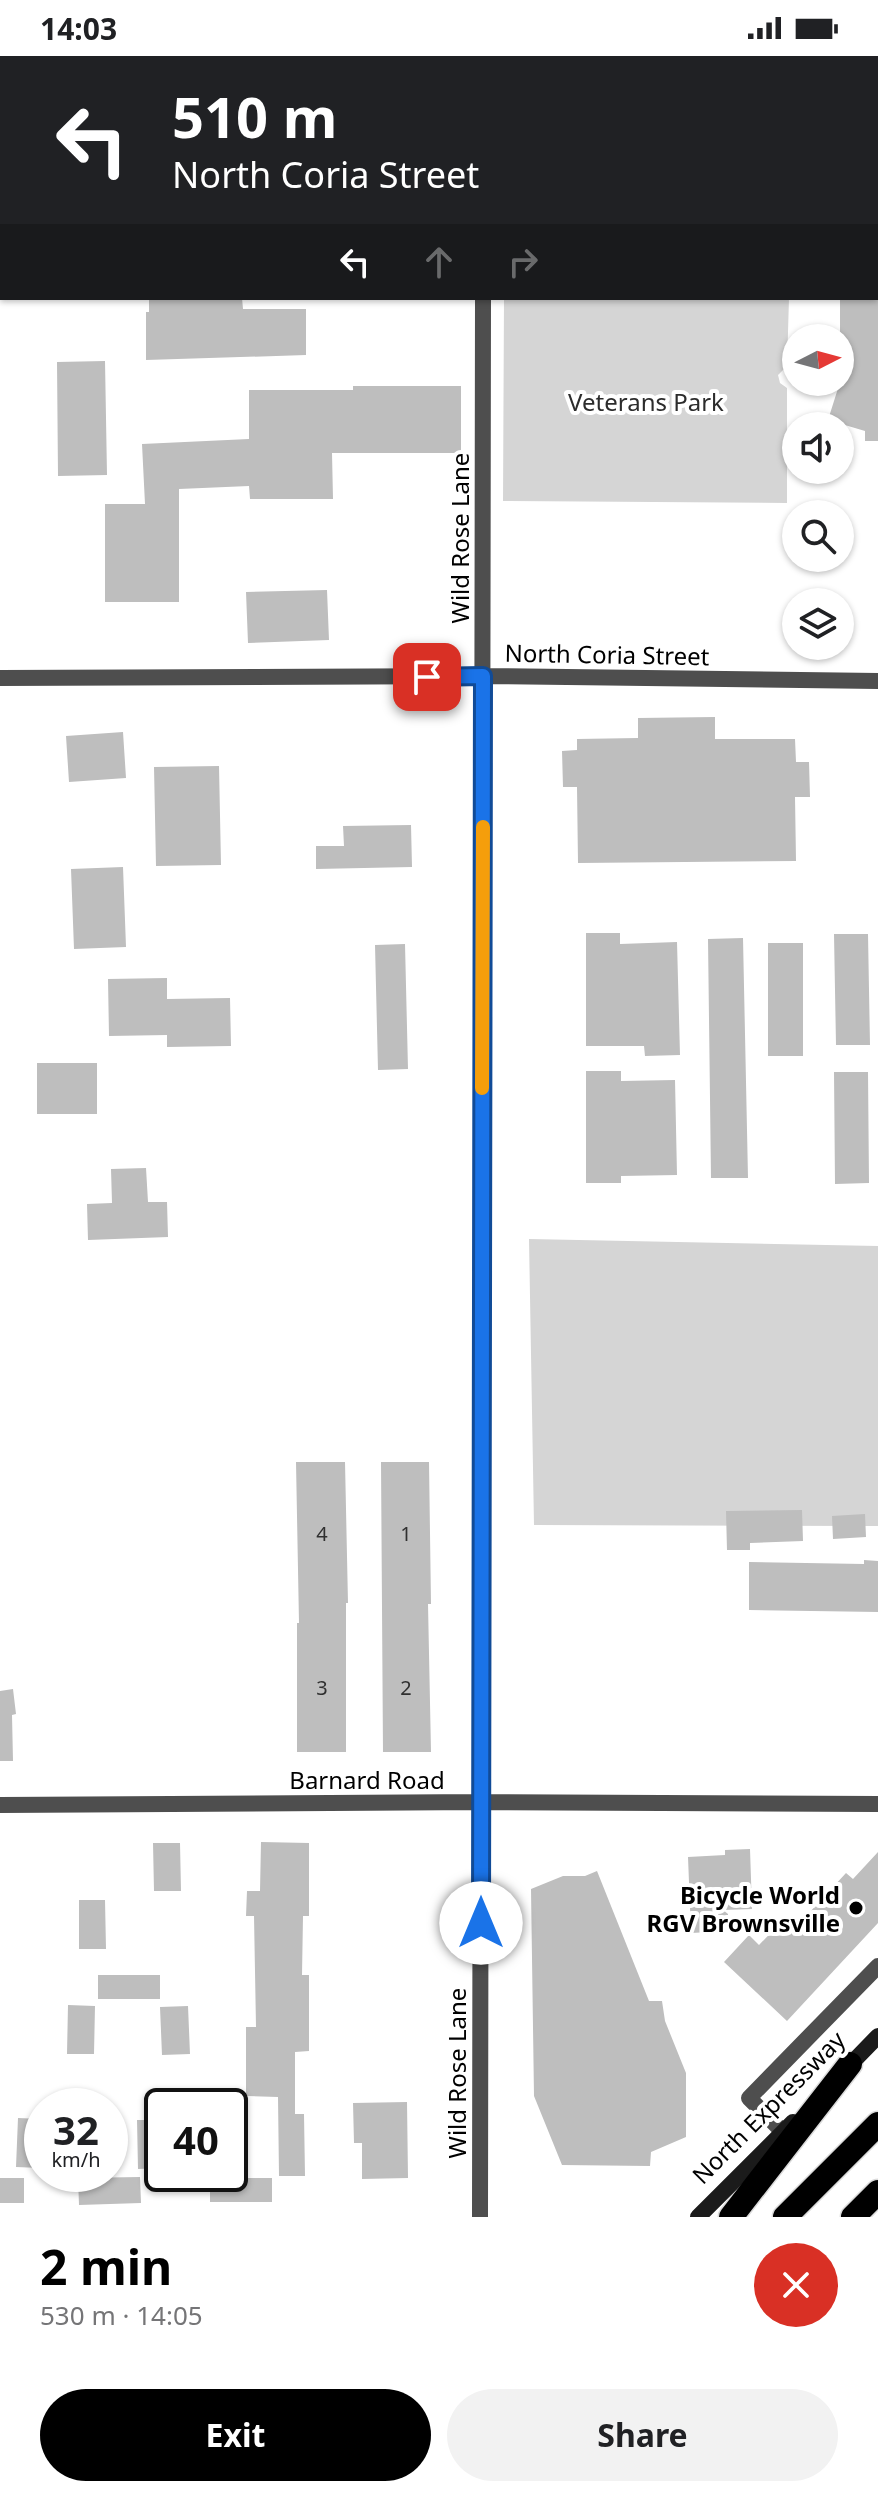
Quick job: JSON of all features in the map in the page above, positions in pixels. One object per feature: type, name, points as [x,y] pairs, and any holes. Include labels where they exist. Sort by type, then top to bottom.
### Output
[{"type":"highway","points":[[731,2217],[850,2064]]},
{"type":"highway","points":[[785,2217],[878,2124]]},
{"type":"highway","points":[[853,2217],[878,2192]]},
{"type":"main road","name":"North Expressway","points":[[698,2217],[878,2036]]},
{"type":"street","name":"Wild Rose Lane","points":[[480,2217],[483,300]]},
{"type":"street","name":"North Coria Street","points":[[0,678],[483,676],[878,681]]},
{"type":"street","name":"Barnard Road","points":[[0,1805],[481,1802],[878,1804]]},
{"type":"street","points":[[783,2132],[749,2098],[878,1966]]},
{"type":"green space","name":"Veterans Park","points":[[504,300],[789,300],[788,324],[782,324],[782,371],[778,375],[782,396],[787,396],[787,412],[782,412],[782,484],[787,484],[787,500],[782,500],[782,503],[503,501]]},
{"type":"green space","points":[[529,1239],[878,1246],[878,1526],[534,1525]]},
{"type":"building","points":[[149,300],[242,300],[243,309],[306,309],[306,355],[146,360],[146,312],[149,312]]},
{"type":"building","points":[[840,300],[878,300],[878,441],[865,441],[865,431],[854,428],[854,412],[831,412],[836,396],[854,396],[854,324],[840,324]]},
{"type":"building","points":[[105,361],[107,475],[58,476],[57,362]]},
{"type":"building","points":[[353,386],[461,386],[461,453],[332,453],[333,499],[250,499],[249,486],[179,489],[179,602],[105,602],[105,504],[145,504],[142,444],[249,439],[249,390],[353,390]]},
{"type":"building","points":[[327,590],[329,640],[248,643],[246,592]]},
{"type":"building","points":[[715,717],[715,739],[795,739],[796,762],[809,762],[810,797],[795,797],[796,861],[578,863],[577,787],[563,787],[562,751],[577,750],[577,739],[638,738],[638,718]]},
{"type":"building","points":[[123,732],[126,778],[69,782],[66,736]]},
{"type":"building","points":[[219,766],[221,865],[156,866],[154,767]]},
{"type":"building","points":[[411,825],[412,867],[316,869],[316,846],[344,846],[343,826]]},
{"type":"building","points":[[123,867],[126,947],[74,949],[71,869]]},
{"type":"building","points":[[586,933],[620,933],[620,944],[677,942],[680,1055],[645,1056],[644,1046],[586,1046]]},
{"type":"building","points":[[834,934],[868,934],[870,1045],[836,1045]]},
{"type":"building","points":[[743,938],[748,1178],[711,1178],[708,939]]},
{"type":"building","points":[[768,943],[803,943],[803,1056],[768,1056]]},
{"type":"building","points":[[405,944],[408,1069],[378,1070],[375,945]]},
{"type":"building","points":[[167,978],[167,999],[230,998],[231,1046],[167,1047],[167,1035],[109,1036],[108,979]]},
{"type":"building","points":[[37,1063],[97,1063],[97,1114],[37,1114]]},
{"type":"building","points":[[586,1071],[621,1071],[621,1081],[675,1080],[677,1175],[621,1176],[621,1183],[586,1183]]},
{"type":"building","points":[[834,1072],[868,1072],[869,1183],[835,1184]]},
{"type":"building","points":[[146,1168],[148,1202],[167,1202],[168,1237],[88,1240],[87,1204],[112,1203],[111,1169]]},
{"type":"building","points":[[296,1462],[345,1462],[348,1603],[346,1752],[297,1752],[299,1623]]},
{"type":"building","points":[[381,1462],[429,1462],[431,1752],[383,1752]]},
{"type":"building","points":[[802,1510],[803,1541],[750,1543],[750,1550],[727,1550],[726,1511]]},
{"type":"building","points":[[865,1514],[866,1537],[833,1539],[832,1516]]},
{"type":"building","points":[[864,1560],[878,1561],[878,1612],[749,1610],[749,1562],[864,1564]]},
{"type":"building","points":[[13,1689],[16,1714],[12,1715],[13,1761],[0,1761],[0,1691]]},
{"type":"building","points":[[261,1842],[309,1843],[309,1916],[303,1916],[302,1975],[309,1975],[309,2051],[295,2052],[295,2114],[304,2114],[305,2176],[279,2176],[278,2097],[248,2096],[246,2088],[246,2027],[256,2027],[254,1916],[246,1916],[247,1891],[260,1891]]},
{"type":"building","points":[[153,1843],[180,1843],[181,1891],[154,1891]]},
{"type":"building","points":[[750,1849],[752,1909],[723,1910],[728,1914],[728,1931],[691,1933],[688,1857],[725,1855],[725,1850]]},
{"type":"building","points":[[878,1852],[878,1923],[787,2021],[724,1962],[749,1935],[759,1945],[786,1917],[796,1927],[846,1873],[853,1879]]},
{"type":"building","points":[[597,1871],[649,2001],[662,2001],[665,2021],[686,2073],[686,2137],[651,2152],[650,2166],[562,2165],[534,2096],[531,1889],[563,1876],[585,1876]]},
{"type":"building","points":[[79,1900],[105,1900],[106,1949],[79,1949]]},
{"type":"building","points":[[98,1975],[160,1975],[160,1999],[98,1999]]},
{"type":"building","points":[[68,2005],[95,2006],[94,2054],[67,2054]]},
{"type":"building","points":[[188,2006],[190,2054],[162,2055],[160,2007]]},
{"type":"building","points":[[407,2102],[408,2178],[362,2179],[362,2143],[354,2143],[353,2103]]},
{"type":"building","points":[[18,2118],[24,2118],[24,2167],[16,2167]]},
{"type":"building","points":[[137,2120],[144,2120],[144,2169],[138,2169]]},
{"type":"building","points":[[128,2177],[140,2177],[141,2203],[79,2205],[79,2192],[128,2192]]},
{"type":"building","points":[[0,2178],[24,2178],[24,2203],[0,2203]]},
{"type":"building","points":[[248,2178],[272,2178],[272,2202],[210,2202],[210,2192],[248,2192]]},
{"type":"slow traffic","points":[[482,1088],[483,827]]},
{"type":"place","name":"Bicycle World RGV Brownsville","points":[[856,1908]]},
{"type":"route","points":[[427,677],[483,676],[481,1923]]}]
